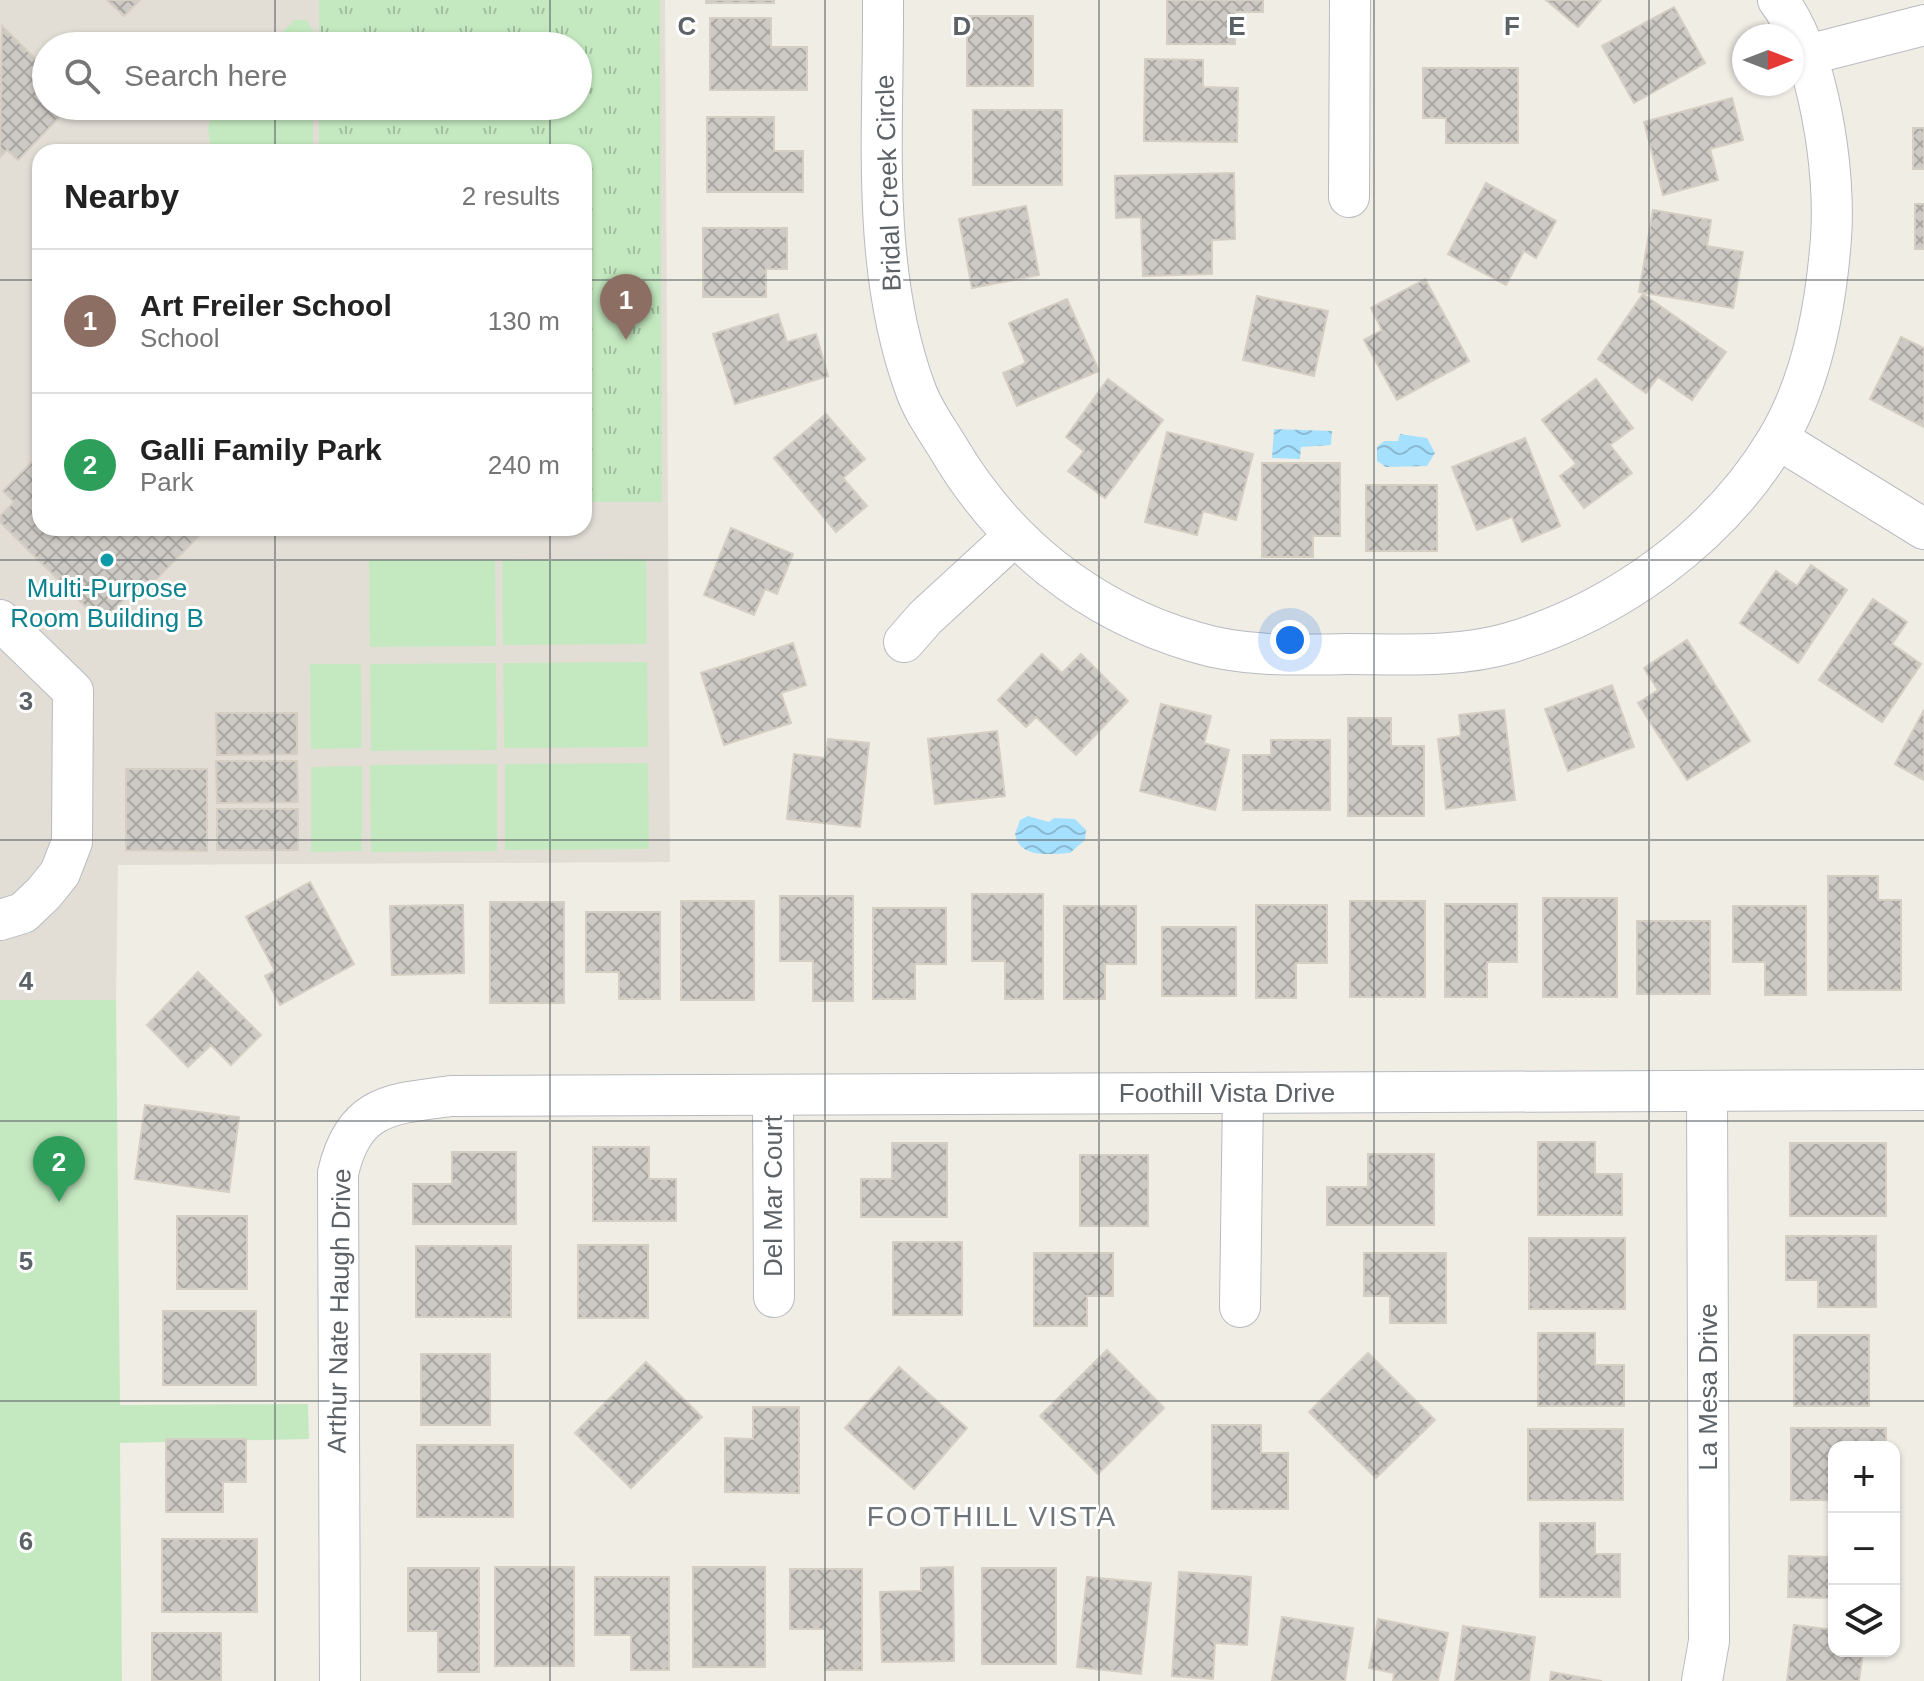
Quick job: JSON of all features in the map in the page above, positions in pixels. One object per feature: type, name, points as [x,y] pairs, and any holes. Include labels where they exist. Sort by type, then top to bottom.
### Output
[{"type":"street","name":"Bridal Creek Circle","points":[[883,0],[884,234],[895,328],[917,394],[969,485],[1013,537],[1071,585],[1132,620],[1199,644],[1279,655],[1446,653],[1507,644],[1593,610],[1672,559],[1720,515],[1778,439],[1805,375],[1827,295],[1832,195],[1820,111],[1807,55],[1791,16],[1778,0]]},
{"type":"street","points":[[1349,197],[1350,0]]},
{"type":"street","points":[[1807,55],[1924,25]]},
{"type":"street","points":[[1778,439],[1924,529]]},
{"type":"street","points":[[904,642],[925,618],[1013,537]]},
{"type":"street","points":[[0,620],[73,691],[72,842],[60,873],[44,893],[23,913],[0,920]]},
{"type":"street","name":"Foothill Vista Drive","points":[[530,1096],[1924,1090]]},
{"type":"street","name":"La Mesa Drive","points":[[1702,1681],[1709,1641],[1707,1092]]},
{"type":"street","points":[[1240,1307],[1243,1093]]},
{"type":"street","name":"Arthur Nate Haugh Drive","points":[[340,1681],[338,1173],[344,1146],[363,1121],[389,1104],[451,1096],[530,1096]]},
{"type":"street","name":"Del Mar Court","points":[[773,1096],[774,1297]]},
{"type":"shaded area","points":[[0,0],[665,0],[670,862],[118,865],[116,1000],[0,1000]]},
{"type":"green space","points":[[319,0],[660,0],[662,502],[592,502],[592,144],[319,144],[319,120],[592,120],[592,32],[319,32]]},
{"type":"green space","points":[[294,20],[306,20],[313,31],[313,32],[283,32]]},
{"type":"green space","points":[[210,120],[313,120],[313,144],[210,144]]},
{"type":"green space","points":[[646,559],[647,644],[503,645],[502,560]]},
{"type":"green space","points":[[369,560],[495,560],[496,646],[370,647]]},
{"type":"green space","points":[[647,662],[648,747],[504,748],[503,663]]},
{"type":"green space","points":[[496,663],[497,750],[371,751],[370,664]]},
{"type":"green space","points":[[310,664],[361,664],[362,748],[311,749]]},
{"type":"green space","points":[[648,763],[649,849],[505,850],[505,764]]},
{"type":"green space","points":[[497,764],[497,851],[371,852],[370,765]]},
{"type":"green space","points":[[362,766],[362,851],[311,852],[311,767]]},
{"type":"green space","points":[[0,1000],[116,1000],[120,1405],[308,1404],[309,1439],[120,1443],[122,1681],[0,1681]]},
{"type":"water","points":[[1274,429],[1332,431],[1331,445],[1301,447],[1300,459],[1272,458]]},
{"type":"water","points":[[1400,434],[1427,438],[1435,453],[1427,466],[1386,467],[1377,461],[1377,447],[1384,441],[1398,441]]},
{"type":"water","points":[[1028,816],[1049,822],[1054,818],[1075,819],[1086,830],[1085,840],[1070,853],[1029,851],[1018,842],[1015,834],[1020,820]]},
{"type":"building","points":[[107,0],[140,0],[124,16]]},
{"type":"building","points":[[706,0],[774,0],[774,3],[706,3]]},
{"type":"building","points":[[1167,0],[1263,0],[1263,12],[1235,12],[1235,44],[1167,44]]},
{"type":"building","points":[[1546,0],[1601,0],[1578,27]]},
{"type":"building","points":[[1674,7],[1705,63],[1634,103],[1602,46]]},
{"type":"building","points":[[967,16],[1033,16],[1033,86],[967,86]]},
{"type":"building","points":[[710,18],[771,18],[771,47],[807,47],[807,90],[710,90]]},
{"type":"building","points":[[2,26],[32,55],[32,120],[57,120],[18,160],[7,150],[0,157]]},
{"type":"building","points":[[1145,59],[1203,60],[1203,87],[1238,88],[1237,142],[1144,141]]},
{"type":"building","points":[[1423,68],[1518,68],[1518,143],[1446,143],[1446,118],[1423,118]]},
{"type":"building","points":[[1732,98],[1743,140],[1710,149],[1718,180],[1663,195],[1644,122]]},
{"type":"building","points":[[973,110],[1062,110],[1062,185],[973,185]]},
{"type":"building","points":[[707,117],[774,117],[774,151],[803,151],[803,192],[707,192]]},
{"type":"building","points":[[1913,128],[1924,128],[1924,169],[1913,169]]},
{"type":"building","points":[[1234,173],[1235,239],[1212,240],[1212,274],[1143,276],[1141,217],[1116,218],[1115,176]]},
{"type":"building","points":[[1486,183],[1556,221],[1536,258],[1524,251],[1506,285],[1448,254]]},
{"type":"building","points":[[1915,204],[1924,204],[1924,249],[1915,249]]},
{"type":"building","points":[[1026,206],[1039,275],[972,288],[959,219]]},
{"type":"building","points":[[1653,210],[1711,220],[1707,246],[1743,252],[1733,308],[1639,292]]},
{"type":"building","points":[[703,228],[787,228],[787,269],[766,269],[766,297],[703,297]]},
{"type":"building","points":[[1425,279],[1469,361],[1397,400],[1364,340],[1382,330],[1371,308]]},
{"type":"building","points":[[1643,294],[1726,352],[1692,400],[1658,377],[1646,393],[1598,359]]},
{"type":"building","points":[[1257,296],[1328,311],[1314,376],[1243,360]]},
{"type":"building","points":[[1067,299],[1099,371],[1017,406],[1003,373],[1026,363],[1009,323]]},
{"type":"building","points":[[778,314],[787,342],[816,334],[828,376],[735,404],[713,334]]},
{"type":"building","points":[[1901,337],[1924,348],[1924,427],[1870,399]]},
{"type":"building","points":[[1108,379],[1163,420],[1105,498],[1068,471],[1084,451],[1066,437]]},
{"type":"building","points":[[1596,379],[1633,428],[1610,445],[1632,473],[1584,508],[1560,476],[1576,464],[1542,420]]},
{"type":"building","points":[[826,414],[865,459],[843,478],[867,506],[836,532],[774,458]]},
{"type":"building","points":[[1167,432],[1253,454],[1236,520],[1203,511],[1197,535],[1145,522]]},
{"type":"building","points":[[1525,438],[1560,526],[1522,542],[1512,517],[1477,530],[1452,467]]},
{"type":"building","name":"Multi-Purpose Room Building B","points":[[32,462],[32,536],[199,536],[138,598],[131,592],[102,623],[0,522],[0,516],[14,502],[3,491]]},
{"type":"building","points":[[1262,463],[1340,463],[1340,536],[1313,536],[1313,557],[1262,557]]},
{"type":"building","points":[[1366,485],[1437,485],[1437,551],[1366,551]]},
{"type":"building","points":[[731,528],[793,554],[777,594],[765,589],[754,615],[704,595]]},
{"type":"building","points":[[1811,565],[1847,590],[1798,663],[1740,623],[1776,571],[1797,586]]},
{"type":"building","points":[[1873,599],[1907,622],[1892,644],[1921,664],[1882,722],[1819,680]]},
{"type":"building","points":[[1687,640],[1750,741],[1687,780],[1638,703],[1658,690],[1644,668]]},
{"type":"building","points":[[793,643],[806,685],[781,693],[791,723],[724,745],[701,673]]},
{"type":"building","points":[[1042,654],[1062,673],[1081,654],[1128,701],[1076,755],[1036,717],[1026,727],[998,700]]},
{"type":"building","points":[[1612,685],[1634,747],[1568,771],[1545,709]]},
{"type":"building","points":[[1161,704],[1211,716],[1204,743],[1229,750],[1215,810],[1140,791]]},
{"type":"building","points":[[1504,710],[1515,800],[1446,809],[1438,739],[1461,736],[1459,715]]},
{"type":"building","points":[[1924,710],[1924,780],[1895,764]]},
{"type":"building","points":[[216,713],[297,713],[297,754],[217,755]]},
{"type":"building","points":[[1348,718],[1391,718],[1391,746],[1424,746],[1424,816],[1348,816]]},
{"type":"building","points":[[997,731],[1005,796],[935,804],[928,739]]},
{"type":"building","points":[[828,739],[869,743],[860,827],[787,819],[794,754],[825,758]]},
{"type":"building","points":[[1271,740],[1330,740],[1330,810],[1243,810],[1243,755],[1271,755]]},
{"type":"building","points":[[216,761],[297,761],[298,802],[217,803]]},
{"type":"building","points":[[126,769],[207,769],[207,851],[126,850]]},
{"type":"building","points":[[217,809],[298,809],[298,850],[217,850]]},
{"type":"building","points":[[1828,876],[1878,876],[1878,900],[1901,900],[1901,990],[1828,990]]},
{"type":"building","points":[[310,882],[354,964],[280,1005],[265,976],[275,971],[246,917]]},
{"type":"building","points":[[972,894],[1043,894],[1043,999],[1005,999],[1005,961],[972,961]]},
{"type":"building","points":[[780,896],[853,896],[853,1001],[813,1001],[813,961],[780,961]]},
{"type":"building","points":[[1543,898],[1617,898],[1617,997],[1543,997]]},
{"type":"building","points":[[681,901],[754,901],[754,1000],[681,1000]]},
{"type":"building","points":[[1350,901],[1425,901],[1425,997],[1350,997]]},
{"type":"building","points":[[490,902],[564,902],[564,1003],[490,1003]]},
{"type":"building","points":[[1445,904],[1517,904],[1517,962],[1487,962],[1487,997],[1445,997]]},
{"type":"building","points":[[463,905],[464,973],[392,975],[390,906]]},
{"type":"building","points":[[1256,905],[1327,905],[1327,963],[1296,963],[1296,998],[1256,998]]},
{"type":"building","points":[[1064,906],[1136,906],[1136,964],[1105,964],[1105,999],[1064,999]]},
{"type":"building","points":[[1733,906],[1806,906],[1806,995],[1765,995],[1765,962],[1733,962]]},
{"type":"building","points":[[873,908],[946,908],[946,964],[915,964],[915,999],[873,999]]},
{"type":"building","points":[[586,912],[660,912],[660,999],[619,999],[619,972],[586,972]]},
{"type":"building","points":[[1637,921],[1710,921],[1710,994],[1637,994]]},
{"type":"building","points":[[1162,927],[1236,927],[1236,996],[1162,996]]},
{"type":"building","points":[[198,972],[261,1035],[231,1065],[211,1045],[188,1067],[147,1025]]},
{"type":"building","points":[[145,1105],[239,1117],[229,1192],[135,1179]]},
{"type":"building","points":[[1538,1142],[1595,1142],[1595,1174],[1622,1174],[1622,1215],[1538,1215]]},
{"type":"building","points":[[892,1143],[947,1143],[947,1217],[861,1217],[861,1179],[892,1179]]},
{"type":"building","points":[[1790,1143],[1886,1143],[1886,1216],[1790,1216]]},
{"type":"building","points":[[593,1147],[649,1147],[649,1179],[676,1179],[676,1221],[593,1221]]},
{"type":"building","points":[[452,1152],[516,1152],[516,1224],[413,1224],[413,1184],[452,1184]]},
{"type":"building","points":[[1368,1154],[1434,1154],[1434,1225],[1327,1225],[1327,1187],[1368,1187]]},
{"type":"building","points":[[1080,1155],[1148,1155],[1148,1226],[1080,1226]]},
{"type":"building","points":[[177,1216],[247,1216],[247,1289],[177,1289]]},
{"type":"building","points":[[1786,1236],[1876,1236],[1876,1307],[1818,1307],[1818,1280],[1786,1280]]},
{"type":"building","points":[[1529,1238],[1625,1238],[1625,1309],[1529,1309]]},
{"type":"building","points":[[893,1242],[962,1242],[962,1315],[893,1315]]},
{"type":"building","points":[[578,1245],[648,1245],[648,1318],[578,1318]]},
{"type":"building","points":[[416,1246],[511,1246],[511,1317],[416,1317]]},
{"type":"building","points":[[1034,1253],[1113,1253],[1113,1296],[1087,1296],[1087,1326],[1034,1326]]},
{"type":"building","points":[[1364,1253],[1446,1253],[1446,1323],[1390,1323],[1390,1296],[1364,1296]]},
{"type":"building","points":[[163,1311],[256,1311],[256,1385],[163,1385]]},
{"type":"building","points":[[1538,1333],[1595,1333],[1595,1365],[1624,1365],[1624,1406],[1538,1406]]},
{"type":"building","points":[[1794,1335],[1869,1335],[1869,1406],[1794,1406]]},
{"type":"building","points":[[1107,1350],[1164,1408],[1098,1474],[1040,1416]]},
{"type":"building","points":[[1368,1353],[1435,1420],[1376,1478],[1309,1412]]},
{"type":"building","points":[[421,1354],[490,1354],[490,1425],[421,1425]]},
{"type":"building","points":[[646,1362],[702,1417],[631,1488],[575,1433]]},
{"type":"building","points":[[899,1367],[967,1428],[914,1489],[845,1428]]},
{"type":"building","points":[[753,1407],[799,1407],[799,1493],[725,1492],[725,1438],[753,1439]]},
{"type":"building","points":[[1212,1425],[1261,1425],[1261,1453],[1288,1453],[1288,1509],[1212,1509]]},
{"type":"building","points":[[1791,1428],[1886,1428],[1886,1441],[1828,1441],[1828,1500],[1791,1500]]},
{"type":"building","points":[[1528,1429],[1623,1429],[1623,1500],[1528,1500]]},
{"type":"building","points":[[166,1439],[246,1439],[246,1482],[223,1482],[223,1512],[166,1512]]},
{"type":"building","points":[[417,1445],[513,1445],[513,1517],[417,1517]]},
{"type":"building","points":[[1540,1523],[1595,1523],[1595,1554],[1620,1554],[1620,1597],[1540,1597]]},
{"type":"building","points":[[162,1539],[257,1539],[257,1612],[162,1612]]},
{"type":"building","points":[[1789,1556],[1828,1557],[1828,1598],[1788,1597]]},
{"type":"building","points":[[495,1567],[574,1567],[574,1666],[495,1666]]},
{"type":"building","points":[[693,1567],[765,1567],[765,1667],[693,1667]]},
{"type":"building","points":[[953,1567],[954,1661],[882,1662],[880,1592],[921,1591],[921,1568]]},
{"type":"building","points":[[408,1568],[479,1568],[479,1672],[438,1672],[438,1631],[408,1631]]},
{"type":"building","points":[[982,1568],[1056,1568],[1056,1664],[982,1664]]},
{"type":"building","points":[[790,1569],[862,1569],[862,1670],[825,1670],[825,1629],[790,1629]]},
{"type":"building","points":[[1179,1572],[1251,1577],[1247,1645],[1215,1643],[1213,1679],[1172,1676]]},
{"type":"building","points":[[595,1577],[669,1577],[669,1670],[631,1670],[631,1635],[595,1635]]},
{"type":"building","points":[[1087,1577],[1151,1583],[1141,1674],[1077,1667]]},
{"type":"building","points":[[1282,1617],[1353,1628],[1345,1681],[1272,1681]]},
{"type":"building","points":[[1378,1619],[1448,1633],[1438,1681],[1393,1681],[1394,1673],[1369,1668]]},
{"type":"building","points":[[1794,1625],[1828,1629],[1828,1657],[1862,1657],[1859,1681],[1787,1681]]},
{"type":"building","points":[[1463,1626],[1535,1637],[1529,1681],[1455,1681]]},
{"type":"building","points":[[152,1633],[221,1633],[221,1681],[152,1681]]},
{"type":"building","points":[[1551,1672],[1602,1681],[1550,1681]]},
{"type":"place","name":"Art Freiler School","points":[[626,340]]},
{"type":"place","name":"Multi-Purpose Room Building B","points":[[107,560]]},
{"type":"place","name":"Galli Family Park","points":[[59,1202]]},
{"type":"district","name":"FOOTHILL VISTA","points":[[992,1516]]}]
